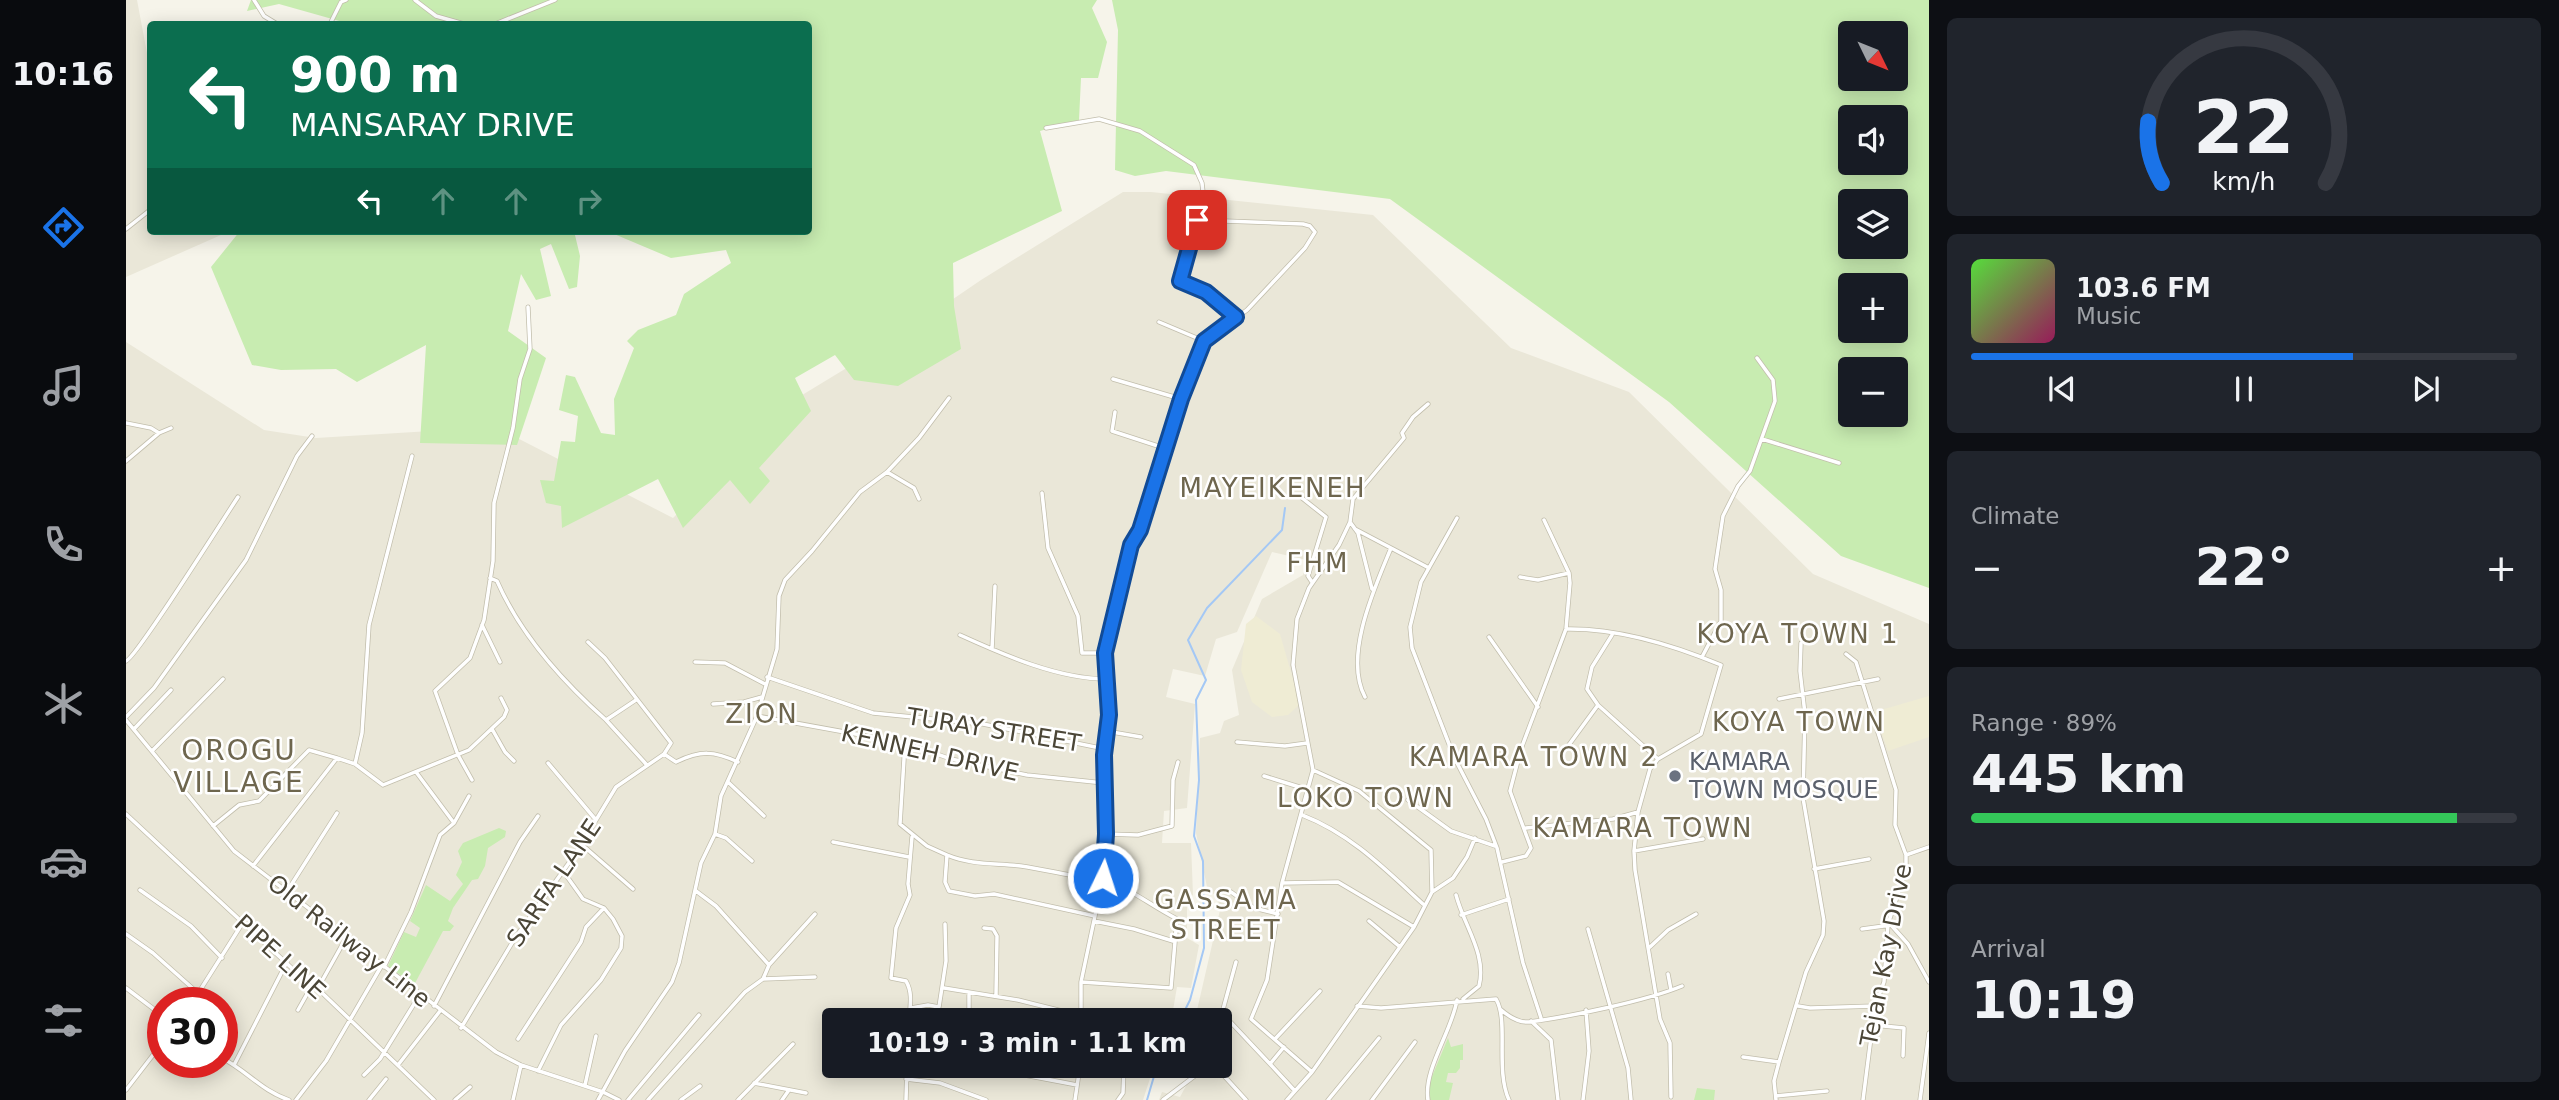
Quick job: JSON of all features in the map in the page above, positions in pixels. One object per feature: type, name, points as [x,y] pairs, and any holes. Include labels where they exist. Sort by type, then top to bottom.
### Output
[{"type":"street","points":[[254,0],[264,16],[272,21]]},
{"type":"street","points":[[332,21],[341,2],[346,0]]},
{"type":"street","points":[[415,0],[436,16],[454,21]]},
{"type":"street","points":[[502,21],[555,0]]},
{"type":"street","points":[[1046,128],[1099,119],[1140,131],[1189,161],[1198,173],[1204,201],[1180,281],[1206,292],[1236,317]]},
{"type":"street","points":[[126,229],[147,212]]},
{"type":"street","points":[[1080,1008],[1081,982],[1102,879],[1106,834],[1104,783],[1108,679],[1105,653],[1131,545],[1140,530],[1164,448],[1204,341],[1247,310],[1313,235],[1314,229],[1303,224],[1197,220]]},
{"type":"street","points":[[472,780],[458,755],[435,691],[470,658],[482,625],[490,578],[494,503],[509,447],[520,379],[530,349],[528,307]]},
{"type":"street","points":[[1159,322],[1204,341]]},
{"type":"street","points":[[1702,657],[1721,621],[1721,590],[1715,569],[1723,516],[1738,486],[1750,471],[1775,401],[1773,380],[1757,358]]},
{"type":"street","points":[[1113,379],[1181,399]]},
{"type":"street","points":[[598,1100],[625,1052],[672,982],[701,863],[715,834],[718,808],[757,716],[777,649],[779,596],[785,580],[813,551],[860,492],[887,472],[941,412],[949,398]]},
{"type":"street","points":[[1312,1072],[1252,1021],[1267,980],[1282,883],[1309,790],[1312,770],[1293,665],[1297,619],[1312,582],[1339,545],[1350,522],[1353,499],[1404,439],[1402,433],[1413,418],[1428,404]]},
{"type":"street","points":[[1115,412],[1112,431],[1164,448]]},
{"type":"street","points":[[126,423],[151,428],[159,433]]},
{"type":"street","points":[[126,461],[159,433],[171,428]]},
{"type":"street","points":[[126,719],[154,688],[246,560],[297,456],[312,436]]},
{"type":"street","points":[[1762,439],[1839,463]]},
{"type":"street","points":[[355,764],[362,733],[369,625],[412,456]]},
{"type":"street","points":[[887,472],[915,488],[919,499]]},
{"type":"street","points":[[1042,493],[1048,548],[1078,616],[1083,653],[1105,653]]},
{"type":"street","points":[[126,661],[134,657],[146,640],[163,608],[238,497]]},
{"type":"street","points":[[1302,498],[1326,517],[1310,562],[1308,576],[1312,582]]},
{"type":"street","points":[[1457,518],[1429,568],[1414,605],[1410,627],[1412,648],[1454,757],[1486,819],[1502,862],[1523,963],[1541,1018]]},
{"type":"street","points":[[1502,862],[1526,856],[1530,852],[1525,828],[1510,791],[1521,749],[1539,708],[1566,629],[1569,573],[1544,520]]},
{"type":"street","points":[[1350,522],[1355,528],[1429,568]]},
{"type":"street","points":[[1355,528],[1373,591]]},
{"type":"street","points":[[1365,697],[1360,689],[1359,651],[1373,591],[1391,548]]},
{"type":"street","points":[[1520,577],[1538,580],[1569,573]]},
{"type":"street","points":[[490,578],[497,582],[508,605],[551,664],[646,764]]},
{"type":"street","points":[[992,649],[995,586]]},
{"type":"street","points":[[482,625],[500,662]]},
{"type":"street","points":[[1566,629],[1636,637],[1721,665],[1701,734],[1658,759],[1650,769],[1637,812],[1635,870],[1658,993],[1660,1019],[1670,1043],[1671,1097]]},
{"type":"street","points":[[960,635],[992,649],[1084,679],[1108,679]]},
{"type":"street","points":[[1612,635],[1592,667],[1587,689],[1598,705],[1658,759]]},
{"type":"street","points":[[1489,637],[1539,708]]},
{"type":"street","points":[[588,642],[605,658],[671,743],[664,754],[676,762],[694,753],[712,751],[738,762]]},
{"type":"street","points":[[1801,643],[1803,798],[1824,921],[1823,935],[1806,972],[1774,1082],[1776,1098],[1826,1091]]},
{"type":"street","name":"Tejan Kay Drive","points":[[1846,654],[1856,662],[1896,790],[1895,825],[1906,855],[1906,870],[1888,924],[1884,982],[1875,1006],[1863,1100]]},
{"type":"street","points":[[695,662],[725,663],[765,684]]},
{"type":"street","name":"TURAY STREET","points":[[767,677],[873,713],[983,724],[1105,749]]},
{"type":"street","points":[[152,751],[222,679]]},
{"type":"street","points":[[1779,699],[1878,679]]},
{"type":"street","points":[[134,729],[171,690]]},
{"type":"street","points":[[713,704],[744,702],[762,697]]},
{"type":"street","points":[[212,827],[239,805],[259,801],[309,750],[355,764],[380,785],[458,755],[469,750],[507,712],[500,698]]},
{"type":"street","points":[[606,720],[636,700]]},
{"type":"street","points":[[1568,746],[1598,705]]},
{"type":"street","name":"KENNEH DRIVE","points":[[757,716],[905,743],[971,764],[1027,775],[1104,783]]},
{"type":"street","name":"Old Railway Line","points":[[126,719],[212,827],[253,866],[419,996],[496,1052],[520,1065],[603,1092],[619,1100]]},
{"type":"street","points":[[492,729],[505,752],[514,761]]},
{"type":"street","points":[[1106,731],[1141,737]]},
{"type":"street","points":[[1237,742],[1285,746],[1307,743]]},
{"type":"street","points":[[905,743],[900,824],[912,836],[967,863],[1019,866],[1102,879],[1134,891],[1149,906],[1177,919],[1171,988],[1081,982]]},
{"type":"street","name":"SARFA LANE","points":[[461,1028],[515,938],[563,871],[616,787],[664,754]]},
{"type":"street","points":[[253,866],[337,758]]},
{"type":"street","points":[[1106,834],[1138,835],[1172,826],[1173,780],[1178,762]]},
{"type":"street","points":[[548,763],[596,820]]},
{"type":"street","points":[[1312,770],[1359,791],[1431,850],[1432,892]]},
{"type":"street","points":[[416,772],[454,823]]},
{"type":"street","points":[[1264,776],[1309,790]]},
{"type":"street","points":[[728,782],[764,816]]},
{"type":"street","points":[[296,1100],[326,1061],[383,966],[411,912],[440,835],[454,823],[469,796]]},
{"type":"street","points":[[1408,800],[1451,831],[1497,848]]},
{"type":"street","points":[[1525,828],[1614,819],[1637,812]]},
{"type":"street","points":[[286,893],[337,813]]},
{"type":"street","name":"PIPE LINE","points":[[126,814],[242,924],[318,989],[434,1100]]},
{"type":"street","points":[[1302,815],[1327,825],[1349,839],[1423,905]]},
{"type":"street","points":[[434,1006],[520,842],[538,816]]},
{"type":"street","points":[[715,834],[726,838],[752,861]]},
{"type":"street","points":[[912,836],[908,884],[910,895],[896,928],[891,978],[906,981],[911,993],[910,1008],[928,1005],[939,1007],[944,989],[944,924]]},
{"type":"street","points":[[1287,1100],[1312,1072],[1414,927],[1432,892],[1453,878],[1468,858],[1475,838]]},
{"type":"street","points":[[1634,852],[1703,839]]},
{"type":"street","points":[[833,842],[909,857]]},
{"type":"street","points":[[581,844],[633,889]]},
{"type":"street","points":[[1906,855],[1929,847]]},
{"type":"street","points":[[947,855],[945,882],[950,891],[975,896],[994,894],[1173,941]]},
{"type":"street","points":[[1814,869],[1870,859]]},
{"type":"street","points":[[538,1071],[561,1025],[601,979],[621,948],[622,936],[604,908],[583,899],[563,871]]},
{"type":"street","points":[[1282,883],[1338,882],[1414,927]]},
{"type":"street","points":[[141,890],[191,926],[222,958]]},
{"type":"street","points":[[695,891],[703,894],[716,906],[769,965]]},
{"type":"street","points":[[1231,892],[1254,908],[1278,914]]},
{"type":"street","points":[[1428,1100],[1426,1087],[1460,1000],[1479,986],[1482,974],[1481,958],[1461,915],[1456,895]]},
{"type":"street","points":[[1461,915],[1510,899]]},
{"type":"street","points":[[518,1039],[581,942],[586,927],[604,908]]},
{"type":"street","points":[[648,1100],[745,992],[763,979],[769,965],[815,914]]},
{"type":"street","points":[[1649,947],[1668,930],[1696,914]]},
{"type":"street","points":[[1369,921],[1400,947]]},
{"type":"street","points":[[203,987],[242,924]]},
{"type":"street","points":[[1862,929],[1888,924],[1908,944],[1929,982]]},
{"type":"street","points":[[984,928],[993,929],[997,936],[996,995]]},
{"type":"street","points":[[1588,929],[1628,1068],[1631,1100]]},
{"type":"street","points":[[126,934],[153,953],[191,987]]},
{"type":"street","points":[[318,989],[346,938]]},
{"type":"street","points":[[238,1057],[286,962]]},
{"type":"street","points":[[1236,962],[1222,1013],[1295,1091]]},
{"type":"street","points":[[1668,974],[1671,990]]},
{"type":"street","points":[[763,979],[815,977]]},
{"type":"street","points":[[298,1010],[312,985]]},
{"type":"street","points":[[1500,1009],[1520,1021],[1531,1021],[1611,1005],[1682,986]]},
{"type":"street","points":[[126,988],[147,1004]]},
{"type":"street","points":[[944,989],[969,995],[996,995],[1050,1008]]},
{"type":"street","points":[[1275,1039],[1320,991]]},
{"type":"street","points":[[969,995],[970,1008]]},
{"type":"street","points":[[364,1075],[384,1054],[419,996]]},
{"type":"street","points":[[1357,1006],[1381,1008],[1496,999],[1500,1009],[1501,1065],[1509,1100]]},
{"type":"street","points":[[1798,1006],[1875,1006]]},
{"type":"street","points":[[1583,1100],[1589,1051],[1586,1010]]},
{"type":"street","points":[[398,1065],[440,1012]]},
{"type":"street","points":[[628,1100],[699,1015]]},
{"type":"street","points":[[1531,1021],[1551,1040],[1558,1100]]},
{"type":"street","points":[[1873,1025],[1904,1028],[1903,1056]]},
{"type":"street","points":[[1920,1100],[1929,1033]]},
{"type":"street","points":[[585,1086],[596,1036]]},
{"type":"street","points":[[1328,1100],[1379,1038]]},
{"type":"street","points":[[1372,1100],[1415,1042]]},
{"type":"street","points":[[738,1100],[793,1045]]},
{"type":"street","points":[[1270,1065],[1284,1048]]},
{"type":"street","points":[[1743,1057],[1779,1062]]},
{"type":"street","points":[[126,1090],[147,1063]]},
{"type":"street","points":[[513,1100],[520,1065]]},
{"type":"street","points":[[238,1068],[253,1078],[259,1087],[289,1100]]},
{"type":"street","points":[[1040,1078],[1077,1085]]},
{"type":"street","points":[[1075,1100],[1078,1078]]},
{"type":"street","points":[[1118,1100],[1123,1093],[1124,1078]]},
{"type":"street","points":[[1163,1100],[1192,1078]]},
{"type":"street","points":[[1226,1078],[1246,1100]]},
{"type":"street","points":[[369,1100],[386,1079]]},
{"type":"street","points":[[906,1100],[906,1079],[923,1079],[970,1097],[986,1100]]},
{"type":"street","points":[[754,1083],[806,1093]]},
{"type":"street","points":[[681,1100],[700,1086]]},
{"type":"street","points":[[455,1100],[470,1087]]},
{"type":"street","points":[[782,1100],[789,1090]]},
{"type":"street","points":[[1291,1095],[1298,1100]]},
{"type":"shaded area","points":[[126,0],[137,0],[147,53],[147,235],[221,235],[126,277]]},
{"type":"shaded area","points":[[1123,192],[1151,192],[1373,215],[1511,348],[1629,392],[1813,574],[1929,624],[1929,1100],[1159,1100],[1162,1092],[1180,1097],[1190,1078],[1232,1078],[1232,1008],[1198,1008],[1220,910],[1217,895],[1208,892],[1196,833],[1200,738],[1220,733],[1224,721],[1239,715],[1232,670],[1262,599],[1303,575],[1307,560],[1272,552],[1237,632],[1216,639],[1205,676],[1173,669],[1166,697],[1195,704],[1187,808],[1164,811],[1162,843],[1191,843],[1193,895],[1187,899],[1187,938],[1199,945],[1191,988],[1177,987],[1173,1008],[822,1008],[822,1078],[1150,1078],[1143,1100],[126,1100],[126,342],[264,430],[316,438],[496,427],[673,518],[789,403],[896,338],[981,280]]},
{"type":"shaded area","points":[[1256,616],[1280,634],[1300,704],[1288,715],[1272,717],[1252,702],[1241,670],[1246,624]]},
{"type":"shaded area","points":[[1929,696],[1929,737],[1888,751],[1874,712]]},
{"type":"green space","points":[[251,0],[1097,0],[1092,8],[1107,42],[1098,78],[1081,78],[1079,120],[1040,131],[1062,211],[953,263],[954,306],[961,349],[898,386],[854,380],[835,355],[795,378],[811,411],[759,468],[770,481],[750,504],[730,480],[683,528],[658,479],[562,528],[561,506],[546,503],[540,480],[554,481],[561,441],[575,442],[578,416],[559,410],[566,375],[575,377],[601,433],[615,435],[614,399],[634,348],[627,341],[638,330],[676,315],[684,294],[731,263],[726,250],[671,258],[616,235],[812,235],[812,21],[339,21],[279,4],[247,11]]},
{"type":"green space","points":[[1112,0],[1929,0],[1929,588],[1841,556],[1669,402],[1390,199],[1166,171],[1135,176],[1115,170],[1118,30]]},
{"type":"green space","points":[[237,235],[575,235],[580,256],[577,287],[569,289],[551,244],[540,249],[551,296],[536,300],[521,274],[508,331],[546,358],[517,445],[420,443],[426,345],[357,382],[336,369],[281,370],[252,365],[211,267]]},
{"type":"green space","points":[[499,828],[506,831],[505,837],[488,848],[485,866],[478,879],[472,880],[453,908],[448,921],[454,926],[450,931],[443,931],[414,985],[388,966],[404,932],[416,937],[420,928],[410,921],[426,885],[450,901],[463,884],[456,875],[462,862],[458,851],[463,843]]},
{"type":"green space","points":[[1448,1038],[1451,1047],[1463,1044],[1463,1060],[1460,1060],[1460,1068],[1456,1073],[1448,1073],[1446,1082],[1453,1083],[1449,1100],[1430,1100],[1428,1086]]},
{"type":"green space","points":[[1697,1088],[1715,1090],[1714,1100],[1694,1100]]},
{"type":"waterway","points":[[1186,1008],[1204,948],[1203,861],[1194,836],[1199,780],[1196,700],[1206,680],[1188,640],[1207,608],[1282,530],[1285,508]]},
{"type":"waterway","points":[[1147,1100],[1153,1078]]},
{"type":"place","name":"KAMARA TOWN MOSQUE","points":[[1675,776]]},
{"type":"district","name":"MAYEIKENEH","points":[[1273,488]]},
{"type":"district","name":"FHM","points":[[1318,563]]},
{"type":"district","name":"KOYA TOWN 1","points":[[1798,634]]},
{"type":"district","name":"ZION","points":[[762,714]]},
{"type":"district","name":"KOYA TOWN","points":[[1799,722]]},
{"type":"district","name":"KAMARA TOWN 2","points":[[1534,757]]},
{"type":"district","name":"OROGU VILLAGE","points":[[239,766]]},
{"type":"district","name":"LOKO TOWN","points":[[1366,798]]},
{"type":"district","name":"KAMARA TOWN","points":[[1643,828]]},
{"type":"district","name":"GASSAMA STREET","points":[[1226,915]]},
{"type":"route","points":[[1103,878],[1106,834],[1104,755],[1109,715],[1105,653],[1131,545],[1140,530],[1181,399],[1204,341],[1236,317],[1206,292],[1180,281],[1197,220]]}]
